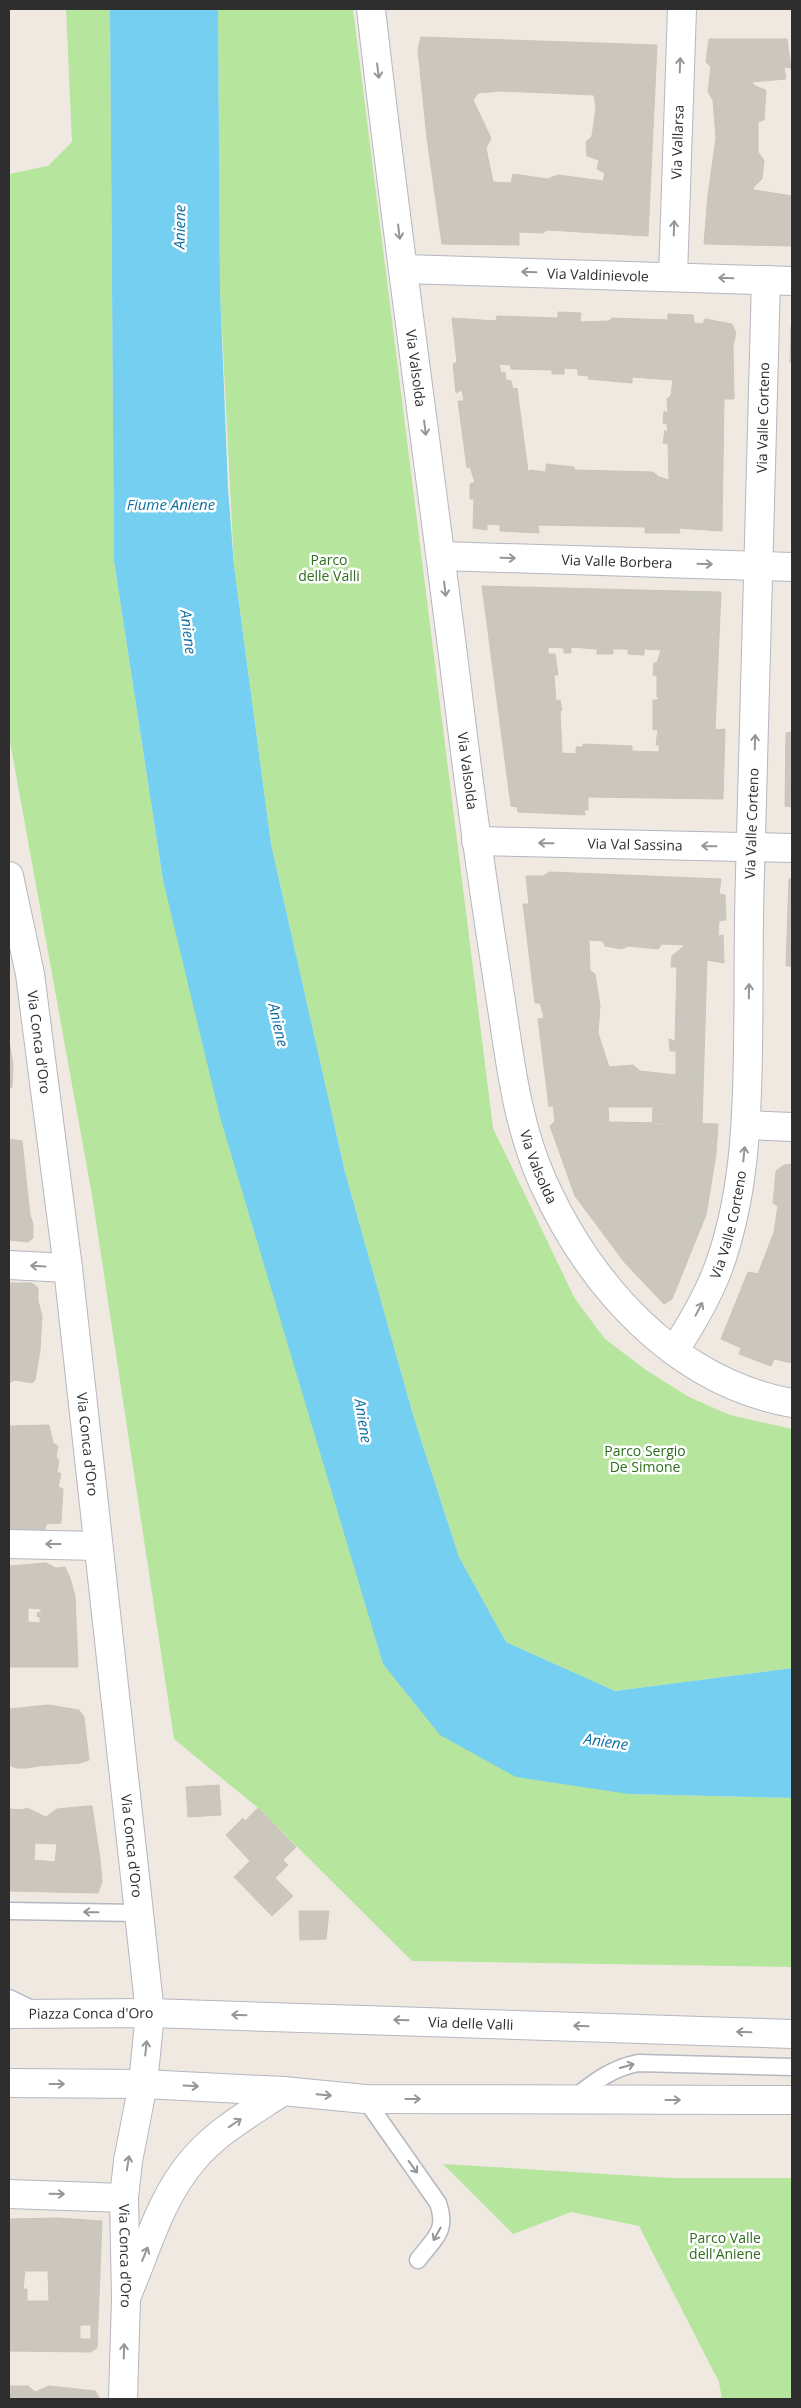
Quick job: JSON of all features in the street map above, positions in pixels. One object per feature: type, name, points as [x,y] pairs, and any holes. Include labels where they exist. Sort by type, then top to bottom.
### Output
[{"type":"street","name":"Via Valsolda","points":[[371,9],[476,841],[514,1084],[532,1157],[555,1207],[591,1266],[634,1318],[674,1351],[708,1373],[758,1395],[792,1403]]},
{"type":"street","name":"Via Vallarsa","points":[[672,276],[682,9]]},
{"type":"street","name":"Via Valdinievole","points":[[404,269],[792,281]]},
{"type":"street","name":"Via Valle Corteno","points":[[674,1351],[702,1304],[723,1252],[734,1214],[742,1169],[746,1125],[766,280]]},
{"type":"street","name":"Via Valle Borbera","points":[[441,556],[792,567]]},
{"type":"street","name":"Via Val Sassina","points":[[476,841],[792,848]]},
{"type":"street","name":"Via Conca d'Oro","points":[[9,876],[16,933],[68,1268],[97,1546],[150,2013]]},
{"type":"street","points":[[746,1125],[792,1127]]},
{"type":"street","points":[[9,1265],[68,1268]]},
{"type":"street","points":[[9,1544],[97,1546]]},
{"type":"street","name":"Piazza Conca d'Oro","points":[[9,2014],[150,2013],[143,2084]]},
{"type":"street","name":"Via delle Valli","points":[[150,2013],[792,2034]]},
{"type":"street","points":[[9,2083],[143,2084],[284,2091],[365,2099],[792,2100]]},
{"type":"street","name":"Via Conca d'Oro","points":[[123,2399],[126,2299],[124,2198],[128,2161],[143,2084]]},
{"type":"street","points":[[126,2299],[168,2198],[186,2168],[223,2131],[284,2091]]},
{"type":"street","points":[[9,2194],[87,2195],[124,2198]]},
{"type":"lane","points":[[9,1911],[139,1913]]},
{"type":"lane","points":[[9,1998],[41,2013]]},
{"type":"lane","points":[[571,2100],[605,2074],[638,2062],[792,2067]]},
{"type":"lane","points":[[365,2099],[438,2203],[442,2214],[441,2230],[418,2260]]},
{"type":"green space","points":[[66,9],[110,9],[114,561],[163,880],[383,1664],[629,1794],[792,1798],[792,1967],[412,1961],[258,1808],[174,1739],[92,1195],[9,736],[9,174],[48,166],[72,142]]},
{"type":"green space","name":"Parco delle Valli","points":[[218,9],[353,9],[493,1128],[575,1299],[605,1339],[646,1370],[689,1397],[730,1415],[792,1429],[792,1668],[615,1691],[506,1642],[459,1557],[413,1415],[345,1172],[271,844],[234,566],[220,291]]},
{"type":"green space","name":"Parco Valle dell'Aniene","points":[[443,2164],[671,2178],[792,2178],[792,2399],[722,2399],[719,2382],[639,2226],[571,2212],[513,2234]]},
{"type":"water","points":[[110,9],[218,9],[220,291],[228,488],[234,566],[271,844],[345,1172],[413,1415],[459,1557],[506,1642],[615,1691],[792,1668],[792,1798],[629,1794],[516,1777],[440,1735],[383,1664],[220,1117],[163,880],[114,561]]},
{"type":"building","points":[[421,37],[657,45],[648,236],[547,230],[543,233],[519,232],[519,245],[442,244],[427,138],[418,50]],"holes":[[[501,91],[594,95],[596,108],[592,136],[586,142],[587,156],[599,160],[597,169],[605,173],[603,181],[558,175],[547,179],[513,174],[511,183],[493,182],[486,148],[491,138],[473,100],[478,93]]]},
{"type":"building","points":[[709,39],[787,39],[791,68],[784,67],[786,79],[752,82],[755,86],[766,90],[764,120],[758,122],[758,152],[764,160],[762,179],[753,188],[754,190],[792,196],[791,246],[704,244],[708,195],[716,138],[713,100],[708,92],[711,67],[706,62]]},
{"type":"building","points":[[558,312],[581,313],[580,322],[609,321],[612,318],[668,320],[668,314],[693,315],[694,323],[703,324],[705,319],[732,324],[736,333],[733,346],[734,399],[724,399],[722,531],[679,528],[680,533],[645,533],[645,527],[538,525],[539,533],[500,531],[500,525],[487,524],[487,530],[473,528],[474,499],[470,499],[470,484],[475,482],[470,467],[467,468],[458,401],[464,401],[462,390],[456,393],[453,364],[457,362],[452,318],[496,321],[497,316],[558,318]],"holes":[[[499,364],[511,365],[511,369],[552,370],[552,374],[564,374],[564,368],[578,369],[578,375],[589,376],[588,379],[632,383],[632,377],[673,380],[671,395],[667,399],[668,413],[664,411],[663,423],[667,424],[668,433],[665,430],[663,443],[668,444],[669,480],[659,477],[653,472],[575,470],[574,467],[546,464],[546,472],[530,470],[528,472],[517,388],[513,389],[511,381],[506,380],[505,372],[501,373]]]},
{"type":"building","points":[[791,326],[792,362],[790,362]]},
{"type":"building","points":[[482,586],[721,592],[715,730],[725,729],[723,799],[588,797],[588,810],[584,810],[585,815],[518,812],[517,807],[511,806]],"holes":[[[548,647],[564,648],[564,653],[571,653],[571,647],[597,649],[597,654],[613,654],[613,649],[628,649],[628,654],[644,655],[644,649],[661,650],[657,663],[654,663],[653,675],[657,676],[657,697],[659,698],[658,700],[653,700],[653,730],[658,729],[656,745],[659,745],[659,752],[632,751],[632,746],[583,744],[583,747],[576,747],[576,754],[562,753],[560,711],[562,710],[560,700],[556,701],[554,675],[558,675],[555,654],[548,654]]]},
{"type":"building","points":[[792,732],[792,807],[785,806],[786,733]]},
{"type":"building","points":[[550,872],[721,879],[719,894],[725,895],[726,920],[719,921],[718,936],[723,935],[724,963],[707,960],[702,1124],[652,1124],[653,1107],[608,1107],[609,1123],[555,1121],[553,1105],[549,1107],[538,1019],[544,1018],[540,1003],[535,1003],[523,904],[529,904],[526,876],[543,876]],"holes":[[[589,940],[603,941],[605,946],[622,949],[628,946],[658,949],[662,944],[685,945],[672,956],[671,967],[677,967],[675,1041],[669,1039],[670,1051],[676,1051],[676,1075],[640,1071],[633,1065],[609,1067],[598,1033],[600,1006],[595,974],[590,971]]]},
{"type":"building","points":[[789,879],[792,879],[792,966],[786,966]]},
{"type":"building","points":[[9,1041],[13,1064],[12,1087],[9,1088]]},
{"type":"building","points":[[555,1121],[718,1124],[716,1154],[706,1215],[672,1299],[664,1304],[625,1263],[575,1196],[550,1126]]},
{"type":"building","points":[[9,1139],[22,1141],[30,1215],[33,1224],[33,1238],[28,1242],[9,1240]]},
{"type":"building","points":[[792,1164],[792,1363],[774,1359],[771,1366],[739,1354],[741,1348],[721,1339],[748,1272],[758,1274],[774,1232],[778,1206],[773,1203],[776,1171],[784,1165]]},
{"type":"building","points":[[9,1283],[32,1283],[38,1288],[38,1301],[42,1316],[40,1351],[35,1380],[32,1383],[15,1380],[9,1383]]},
{"type":"building","points":[[49,1425],[53,1443],[58,1446],[56,1457],[59,1460],[57,1472],[61,1474],[58,1487],[63,1489],[61,1523],[46,1524],[45,1530],[9,1530],[9,1426]]},
{"type":"building","points":[[46,1563],[56,1568],[65,1567],[75,1596],[78,1667],[9,1667],[9,1566]],"holes":[[[28,1608],[41,1609],[41,1612],[37,1613],[38,1617],[40,1617],[40,1623],[28,1622]]]},
{"type":"building","points":[[48,1705],[79,1710],[84,1717],[89,1760],[80,1763],[28,1768],[16,1768],[9,1765],[9,1709]]},
{"type":"building","points":[[219,1785],[221,1815],[188,1817],[186,1787]]},
{"type":"building","points":[[92,1806],[102,1882],[98,1893],[9,1891],[9,1809],[22,1810],[27,1808],[46,1817],[57,1809]],"holes":[[[35,1843],[57,1844],[55,1862],[34,1860]]]},
{"type":"building","points":[[258,1808],[296,1847],[283,1860],[288,1865],[275,1878],[293,1896],[272,1916],[234,1877],[250,1861],[226,1835],[243,1818],[245,1821]]},
{"type":"building","points":[[299,1911],[329,1911],[326,1939],[300,1940]]},
{"type":"building","points":[[57,2218],[102,2221],[97,2348],[90,2352],[9,2351],[9,2219]],"holes":[[[25,2271],[48,2271],[49,2301],[27,2301],[27,2289],[23,2289]],[[80,2325],[91,2325],[91,2339],[80,2339]]]},
{"type":"building","points":[[9,2386],[28,2386],[35,2392],[49,2386],[95,2391],[100,2399],[9,2399]]},
{"type":"water label","name":"Aniene","points":[[180,227]]},
{"type":"water label","name":"Fiume Aniene","points":[[171,505]]},
{"type":"water label","name":"Aniene","points":[[188,632]]},
{"type":"water label","name":"Aniene","points":[[278,1025]]},
{"type":"water label","name":"Aniene","points":[[363,1421]]},
{"type":"water label","name":"Aniene","points":[[606,1742]]},
{"type":"park label","name":"Parco Sergio De Simone","points":[[645,1459]]}]
